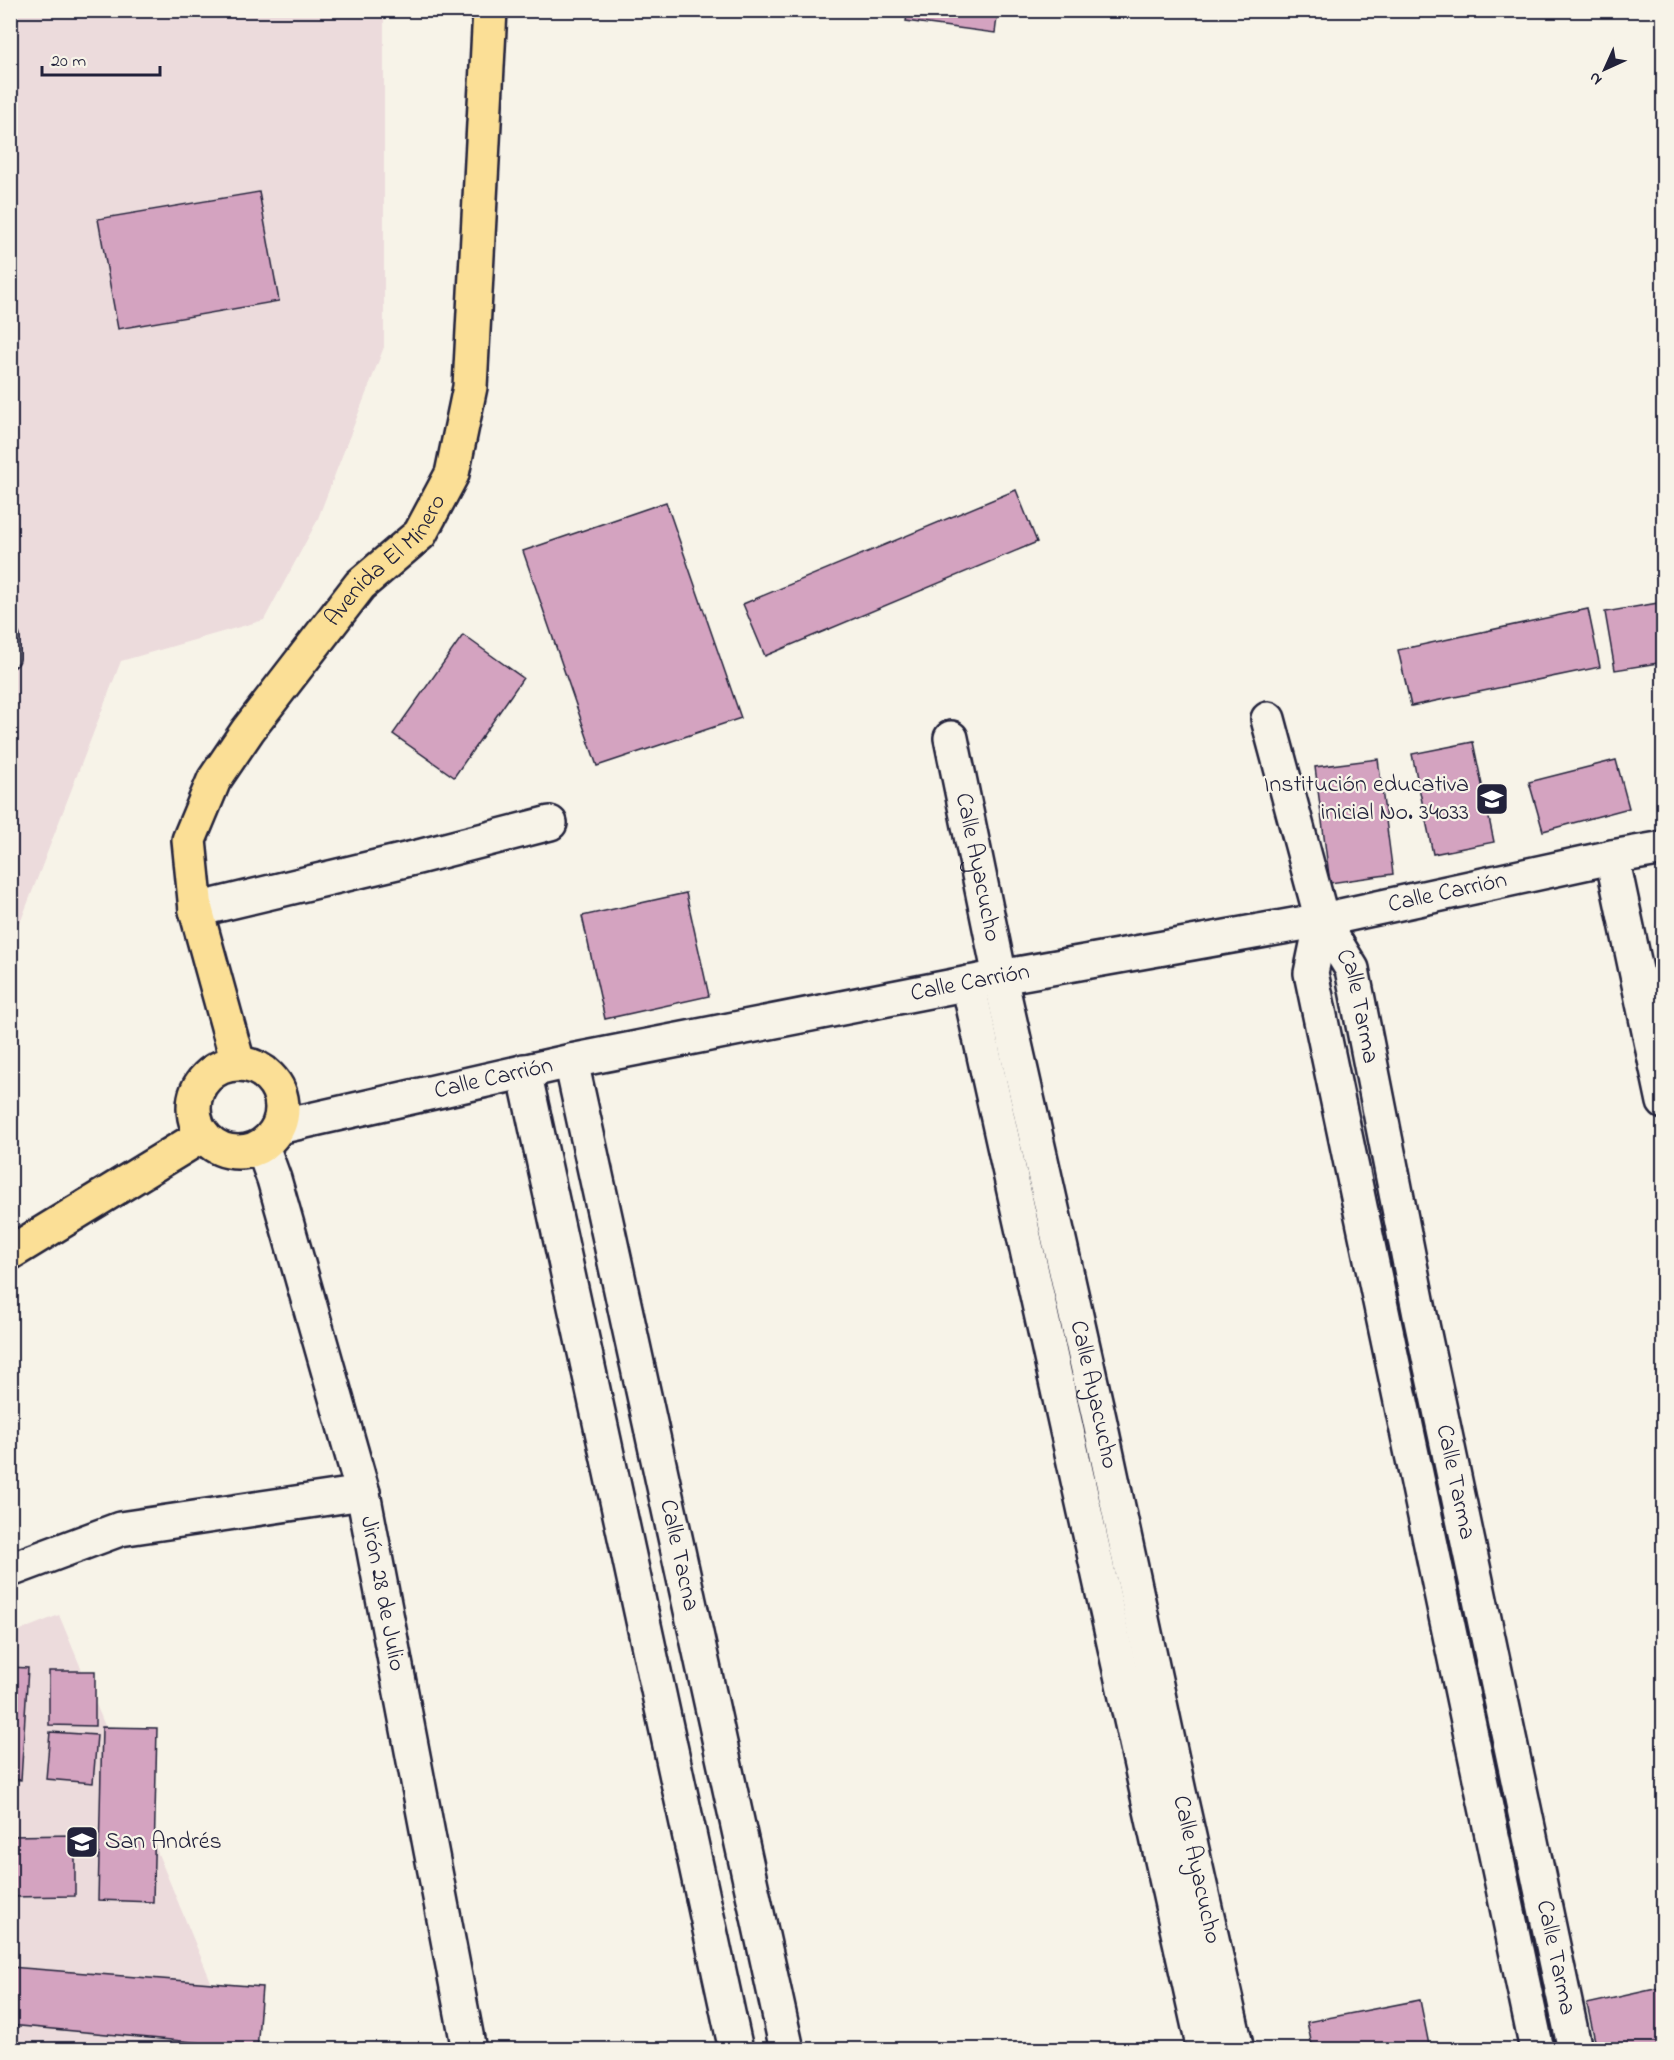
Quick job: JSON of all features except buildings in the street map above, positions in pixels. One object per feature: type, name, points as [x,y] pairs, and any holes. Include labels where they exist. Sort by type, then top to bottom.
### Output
[{"type":"main road","name":"Avenida El Minero","points":[[238,1063],[195,910],[189,840],[214,780],[248,730],[360,585],[420,534],[452,474],[470,387],[490,10]]},
{"type":"main road","points":[[238,1063],[253,1065],[266,1073],[276,1084],[282,1098],[283,1113],[271,1137],[250,1151],[231,1152],[213,1145],[203,1135],[196,1123],[195,1095],[201,1083],[211,1072],[223,1066],[238,1063]]},
{"type":"main road","points":[[10,1253],[203,1135]]},
{"type":"street","name":"Calle Tarma","points":[[1268,719],[1322,920],[1352,969],[1420,1315],[1575,2049]]},
{"type":"street","name":"Calle Ayacucho","points":[[951,738],[1000,977],[1099,1418],[1164,1795],[1204,2049]]},
{"type":"street","points":[[195,910],[550,823]]},
{"type":"street","name":"Calle Carrión","points":[[271,1137],[570,1061],[1000,977],[1322,920],[1612,857],[1664,848]]},
{"type":"street","points":[[1612,857],[1664,1102]]},
{"type":"street","name":"Calle Tarma","points":[[1322,920],[1311,973],[1537,2049]]},
{"type":"street","name":"Calle Ayacucho","points":[[968,983],[1066,1425],[1164,1795],[1237,2049]]},
{"type":"street","name":"Calle Tacna","points":[[570,1061],[787,2049]]},
{"type":"street","name":"Calle Tacna","points":[[524,1071],[736,2049]]},
{"type":"street","name":"Jirón 28 de Julio","points":[[271,1137],[278,1190],[363,1493],[469,2049]]},
{"type":"street","points":[[1382,1318],[1420,1315]]},
{"type":"street","points":[[1066,1425],[1099,1418]]},
{"type":"street","points":[[10,1570],[120,1529],[363,1493]]},
{"type":"street","points":[[1456,1670],[1496,1670]]},
{"type":"street","points":[[688,1830],[738,1827]]},
{"type":"street","points":[[1515,1946],[1551,1939]]},
{"type":"lane","points":[[10,638],[10,657]]},
{"type":"shaded area","points":[[11,11],[384,11],[384,347],[317,521],[264,620],[121,661],[22,918],[11,933]]},
{"type":"shaded area","name":"San Andrés","points":[[59,1615],[239,2049],[11,2050],[11,1634]]},
{"type":"place","name":"Institución educativa inicial No. 34033","points":[[1492,799]]},
{"type":"place","name":"San Andrés","points":[[82,1842]]}]
